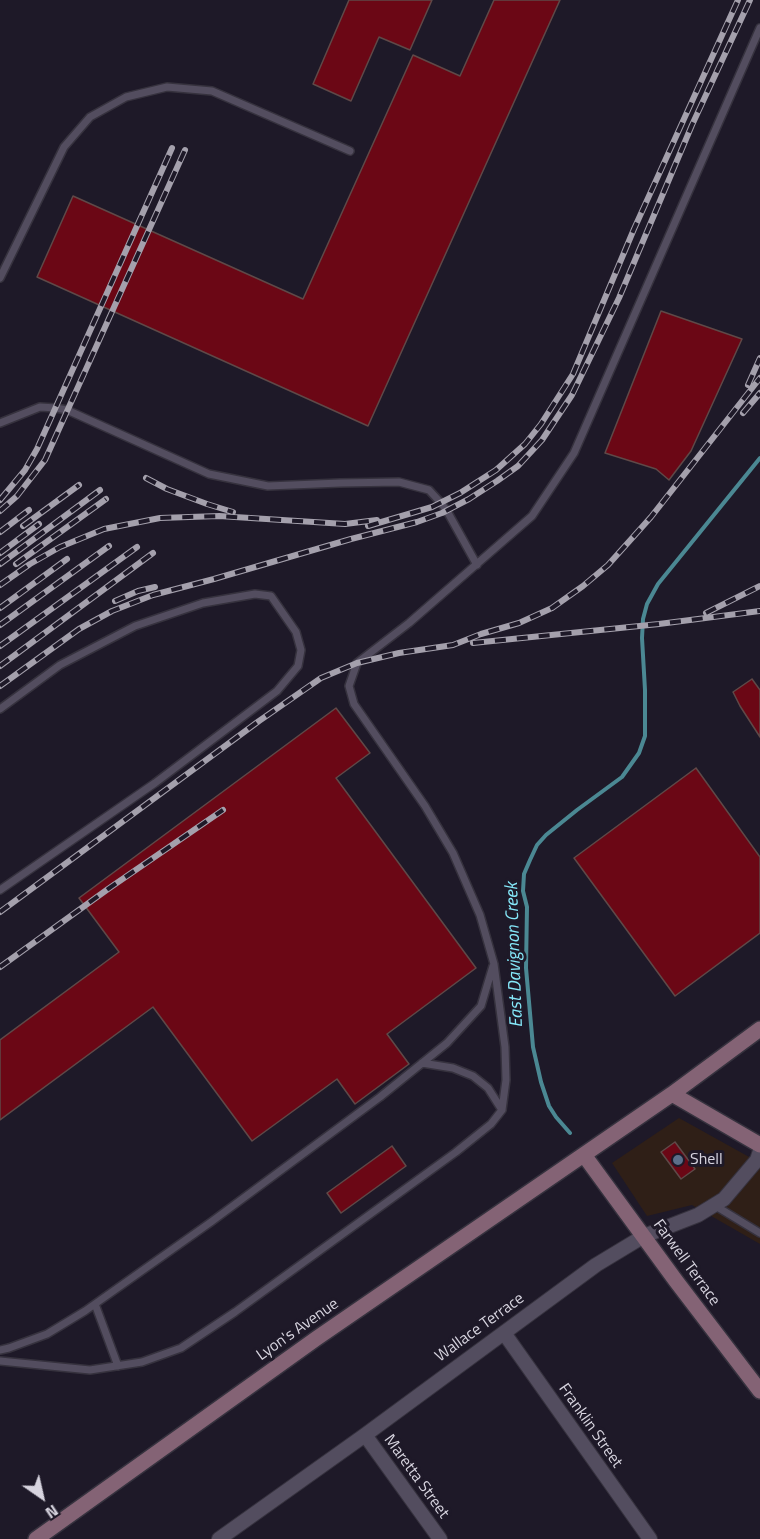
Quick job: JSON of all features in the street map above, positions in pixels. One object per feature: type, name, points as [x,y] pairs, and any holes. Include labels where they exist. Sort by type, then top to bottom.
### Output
[{"type":"main road","points":[[584,1155],[758,1033]]},
{"type":"main road","points":[[672,1094],[760,1145]]},
{"type":"main road","name":"Farwell Terrace","points":[[584,1155],[760,1391]]},
{"type":"main road","name":"Lyon's Avenue","points":[[36,1539],[317,1338],[584,1155]]},
{"type":"street","name":"Wallace Terrace","points":[[226,1537],[596,1265],[644,1236],[699,1215],[724,1199],[757,1160],[760,1151]]},
{"type":"street","name":"Franklin Street","points":[[504,1333],[650,1539]]},
{"type":"street","name":"Maretta Street","points":[[365,1435],[440,1539]]},
{"type":"lane","points":[[0,1360],[90,1370],[142,1362],[181,1348],[235,1312],[456,1152],[491,1124],[502,1110],[506,1080],[505,1047],[494,964],[480,915],[453,853],[425,806],[354,704],[349,686],[357,663],[409,623],[532,516],[574,453],[760,28]]},
{"type":"lane","points":[[0,278],[64,147],[90,117],[126,97],[167,87],[212,91],[350,151]]},
{"type":"lane","points":[[0,423],[40,407],[56,408],[67,410],[209,474],[268,486],[399,482],[429,490],[447,510],[477,565]]},
{"type":"lane","points":[[0,709],[60,664],[135,626],[203,603],[255,594],[271,596],[296,632],[301,650],[298,666],[277,692],[155,783],[0,890]]},
{"type":"lane","points":[[0,1350],[47,1334],[95,1304],[211,1222],[380,1097],[447,1043],[481,1006],[494,964]]},
{"type":"lane","points":[[422,1063],[453,1068],[473,1076],[489,1088],[502,1110]]},
{"type":"lane","points":[[714,1205],[760,1233]]},
{"type":"lane","points":[[95,1304],[118,1366]]},
{"type":"shaded area","points":[[679,1118],[760,1163],[760,1244],[692,1205],[647,1216],[612,1163]]},
{"type":"building","points":[[349,0],[432,0],[410,50],[379,37],[351,101],[313,84]]},
{"type":"building","points":[[494,0],[560,0],[368,426],[37,277],[73,196],[303,299],[413,55],[460,76]]},
{"type":"building","points":[[661,311],[742,339],[691,451],[669,480],[656,469],[605,453]]},
{"type":"building","points":[[752,679],[760,690],[760,737],[733,692]]},
{"type":"building","points":[[336,708],[370,753],[336,778],[476,968],[387,1034],[409,1064],[355,1104],[337,1079],[252,1141],[153,1007],[0,1120],[0,1040],[119,952],[79,898]]},
{"type":"building","points":[[696,768],[760,857],[760,933],[675,996],[574,858]]},
{"type":"building","name":"Shell","points":[[675,1142],[695,1169],[681,1179],[661,1152]]},
{"type":"building","points":[[392,1146],[406,1166],[341,1213],[327,1193]]},
{"type":"waterway","name":"East Davignon Creek","points":[[570,1133],[549,1106],[533,1047],[526,968],[527,907],[523,891],[524,874],[537,845],[546,835],[622,777],[639,753],[645,736],[642,638],[647,604],[658,584],[760,458]]},
{"type":"railway","points":[[368,526],[432,507],[460,493],[496,470],[525,444],[541,424],[573,374],[634,229],[738,0]]},
{"type":"railway","points":[[0,686],[79,629],[112,611],[153,595],[417,522],[442,513],[469,499],[518,466],[542,440],[572,395],[619,298],[692,125],[750,0]]},
{"type":"railway","points":[[0,500],[25,470],[37,449],[172,148]]},
{"type":"railway","points":[[0,511],[17,496],[45,460],[185,150]]},
{"type":"railway","points":[[748,385],[760,358]]},
{"type":"railway","points":[[0,912],[321,678],[357,663],[399,653],[453,645],[519,623],[552,608],[608,565],[651,517],[760,378]]},
{"type":"railway","points":[[743,413],[760,393]]},
{"type":"railway","points":[[146,478],[167,489],[233,512]]},
{"type":"railway","points":[[23,526],[79,485]]},
{"type":"railway","points":[[0,564],[100,490]]},
{"type":"railway","points":[[16,564],[106,499]]},
{"type":"railway","points":[[0,532],[29,510]]},
{"type":"railway","points":[[0,585],[60,547],[104,529],[160,518],[219,516],[345,524],[377,520]]},
{"type":"railway","points":[[0,553],[39,524]]},
{"type":"railway","points":[[0,625],[109,546]]},
{"type":"railway","points":[[0,646],[137,547]]},
{"type":"railway","points":[[0,666],[153,553]]},
{"type":"railway","points":[[0,608],[67,559]]},
{"type":"railway","points":[[706,613],[760,586]]},
{"type":"railway","points":[[115,601],[138,591],[155,587]]},
{"type":"railway","points":[[473,643],[760,611]]},
{"type":"railway","points":[[0,967],[223,810]]},
{"type":"place","name":"Shell","points":[[678,1160]]}]
